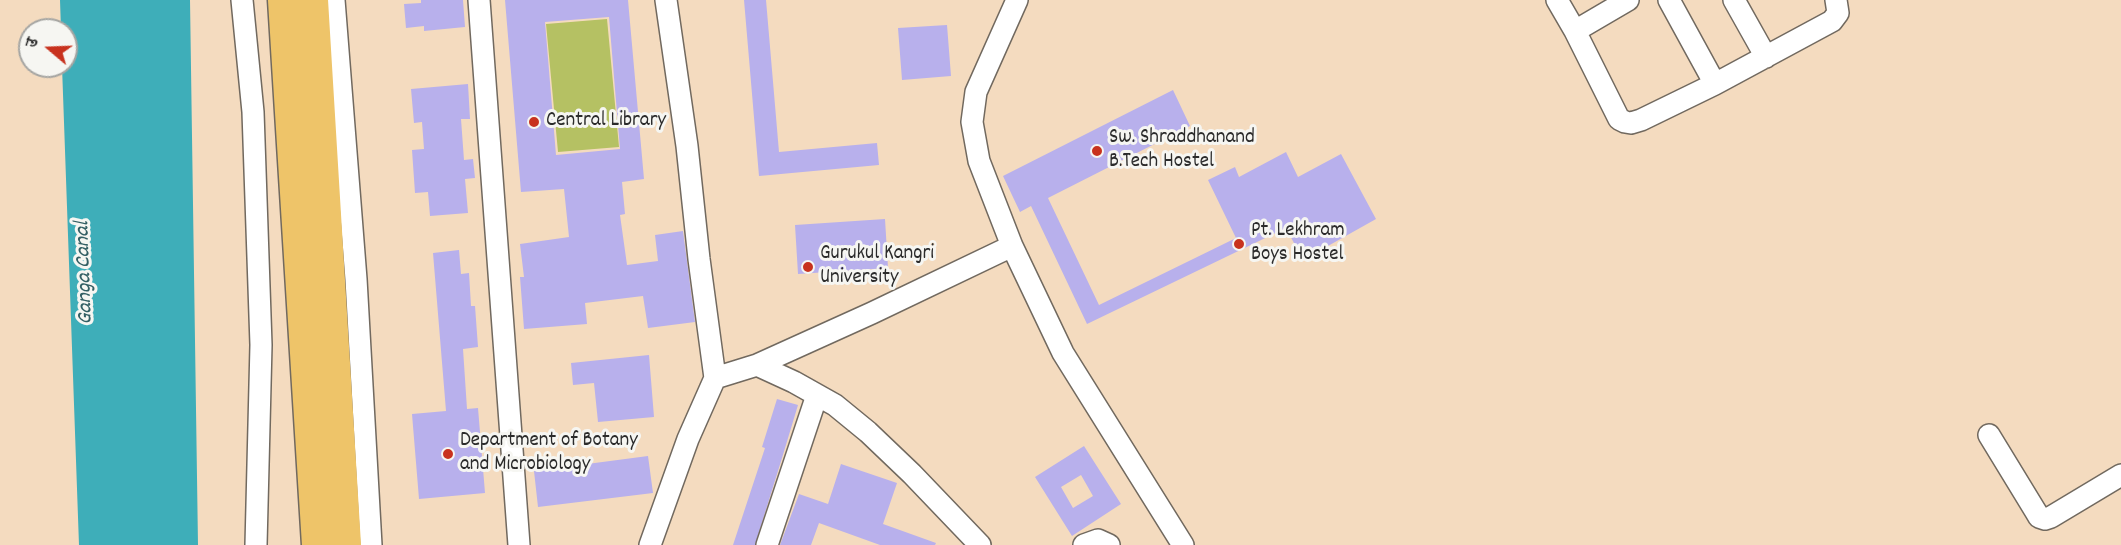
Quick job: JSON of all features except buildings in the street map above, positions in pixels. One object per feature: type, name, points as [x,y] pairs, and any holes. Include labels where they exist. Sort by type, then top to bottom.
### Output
[{"type":"highway","points":[[283,0],[317,545]]},
{"type":"highway","points":[[313,0],[346,545]]},
{"type":"street","points":[[242,0],[253,112],[261,345],[256,545]]},
{"type":"street","points":[[334,0],[356,279],[371,545]]},
{"type":"street","points":[[479,0],[519,545]]},
{"type":"street","points":[[650,545],[688,439],[715,378],[687,146],[666,0]]},
{"type":"street","points":[[1017,0],[976,92],[972,122],[979,161],[1012,246],[1063,353],[1183,545]]},
{"type":"street","points":[[1557,0],[1618,118],[1624,122],[1641,120],[1715,84],[1832,21],[1838,13],[1836,0]]},
{"type":"street","points":[[1575,31],[1628,0]]},
{"type":"street","points":[[1669,0],[1715,84]]},
{"type":"street","points":[[1734,0],[1766,57]]},
{"type":"street","points":[[715,378],[757,365],[1012,246]]},
{"type":"street","points":[[757,365],[835,405],[868,432],[912,474],[980,545]]},
{"type":"street","points":[[767,545],[817,395]]},
{"type":"street","points":[[1989,435],[2039,517],[2045,519],[2121,475]]},
{"type":"street","points":[[1084,545],[1098,540],[1108,545]]},
{"type":"green space","points":[[607,19],[619,147],[558,152],[546,24]]},
{"type":"water","name":"Ganga Canal","points":[[60,0],[190,0],[198,545],[79,545],[62,78],[78,78],[78,18],[61,18]]},
{"type":"place","name":"Central Library","points":[[534,122]]},
{"type":"place","name":"Sw. Shraddhanand B.Tech Hostel","points":[[1097,151]]},
{"type":"place","name":"Pt. Lekhram Boys Hostel","points":[[1239,244]]},
{"type":"place","name":"Gurukul Kangri University","points":[[808,267]]},
{"type":"place","name":"Department of Botany and Microbiology","points":[[448,454]]}]
